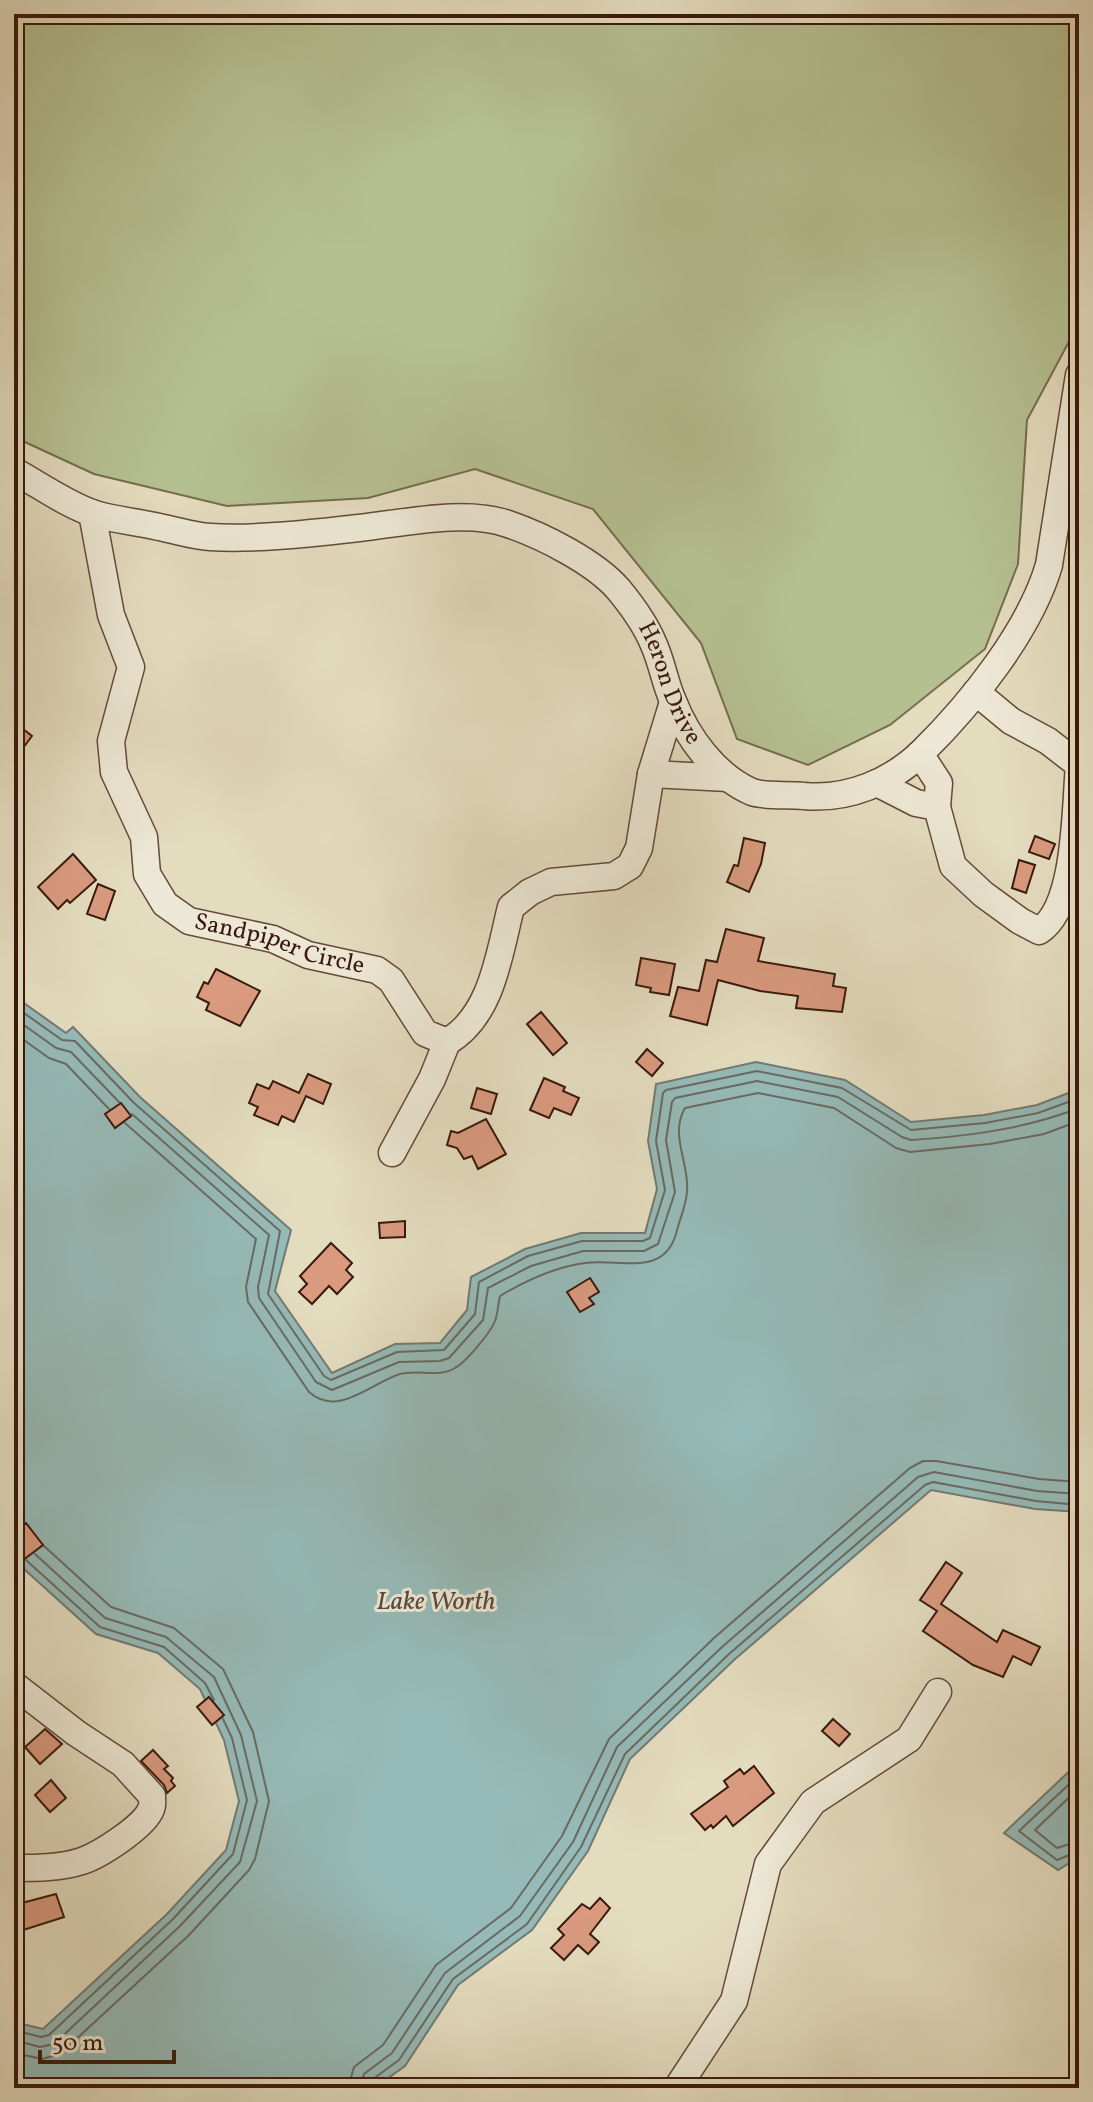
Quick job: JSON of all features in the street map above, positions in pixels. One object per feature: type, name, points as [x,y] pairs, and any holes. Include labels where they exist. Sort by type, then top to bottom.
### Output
[{"type":"street","name":"Heron Drive","points":[[14,471],[92,513],[209,537],[313,533],[480,518],[507,523],[580,558],[616,587],[642,621],[654,644],[673,702],[707,757],[728,778],[755,793],[811,797],[847,794],[877,783],[908,765],[920,754],[976,692],[1030,613],[1041,590],[1053,543],[1079,375]]},
{"type":"street","name":"Sandpiper Circle","points":[[92,513],[111,615],[131,667],[111,741],[114,772],[144,837],[147,874],[165,904],[189,921],[273,939],[308,955],[377,970],[391,980],[425,1033],[447,1042]]},
{"type":"street","points":[[920,754],[939,783],[937,807],[953,866],[983,894],[1039,931],[1050,923],[1067,884],[1075,759],[1011,721],[976,692]]},
{"type":"street","points":[[392,1153],[432,1079],[447,1042],[461,1034],[477,1014],[495,974],[511,907],[551,882],[614,876],[630,866],[639,848],[651,774],[673,702]]},
{"type":"street","points":[[651,774],[728,778]]},
{"type":"street","points":[[877,783],[916,803],[937,807]]},
{"type":"street","points":[[14,1685],[76,1733],[123,1764],[152,1796],[151,1809],[139,1825],[109,1848],[82,1861],[49,1867],[14,1868]]},
{"type":"street","points":[[677,2088],[734,2001],[768,1864],[813,1802],[909,1739],[938,1692]]},
{"type":"green space","points":[[14,14],[1079,14],[1079,323],[1027,420],[1018,564],[985,649],[890,725],[808,765],[737,739],[701,643],[593,509],[475,469],[368,498],[227,506],[94,474],[14,437]]},
{"type":"water","name":"Lake Worth","points":[[14,996],[66,1033],[73,1027],[140,1097],[291,1230],[275,1291],[332,1373],[395,1344],[440,1343],[467,1310],[471,1277],[525,1249],[581,1233],[645,1233],[657,1189],[648,1141],[656,1084],[756,1062],[845,1080],[911,1122],[984,1115],[1037,1105],[1079,1089],[1079,1512],[1035,1509],[931,1490],[734,1660],[630,1759],[588,1851],[532,1930],[458,1985],[405,2066],[374,2088],[14,2088],[14,2022],[43,2029],[167,1914],[226,1850],[239,1801],[224,1740],[200,1689],[158,1653],[96,1634],[14,1560]]},
{"type":"water","points":[[1079,1762],[1079,1857],[1058,1870],[1004,1833]]},
{"type":"building","points":[[14,722],[32,736],[14,760]]},
{"type":"building","points":[[1035,836],[1055,844],[1049,859],[1029,852]]},
{"type":"building","points":[[744,838],[765,843],[761,864],[749,892],[727,882],[734,865],[738,866]]},
{"type":"building","points":[[73,854],[96,880],[70,903],[67,900],[58,909],[38,887]]},
{"type":"building","points":[[1019,860],[1035,865],[1026,893],[1012,888]]},
{"type":"building","points":[[98,884],[115,891],[105,920],[87,914]]},
{"type":"building","points":[[726,929],[764,938],[758,961],[835,974],[833,986],[846,988],[842,1012],[796,1008],[798,996],[760,991],[718,980],[707,1025],[670,1016],[678,987],[699,991],[706,960],[717,962]]},
{"type":"building","points":[[641,958],[675,964],[669,995],[650,992],[651,988],[636,985]]},
{"type":"building","points":[[216,969],[260,991],[240,1026],[206,1010],[209,1003],[197,997],[204,982],[208,984]]},
{"type":"building","points":[[541,1012],[567,1043],[553,1055],[527,1024]]},
{"type":"building","points":[[647,1049],[663,1063],[652,1076],[636,1062]]},
{"type":"building","points":[[308,1074],[331,1084],[323,1104],[306,1096],[294,1122],[282,1116],[278,1125],[254,1115],[258,1107],[249,1103],[257,1084],[269,1089],[273,1081],[299,1093]]},
{"type":"building","points":[[544,1078],[565,1087],[563,1091],[579,1098],[571,1115],[554,1108],[549,1118],[530,1110]]},
{"type":"building","points":[[477,1088],[497,1094],[491,1114],[471,1108]]},
{"type":"building","points":[[121,1103],[131,1116],[115,1128],[105,1114]]},
{"type":"building","points":[[486,1119],[506,1154],[478,1169],[472,1156],[464,1159],[457,1148],[447,1145],[451,1131],[458,1133]]},
{"type":"building","points":[[405,1221],[405,1237],[380,1238],[379,1223]]},
{"type":"building","points":[[331,1243],[352,1263],[346,1270],[353,1277],[337,1294],[329,1286],[312,1304],[299,1292],[307,1284],[300,1276]]},
{"type":"building","points":[[590,1278],[599,1292],[589,1298],[594,1304],[580,1312],[567,1292]]},
{"type":"building","points":[[26,1523],[43,1545],[19,1563],[14,1556],[14,1531]]},
{"type":"building","points":[[946,1562],[962,1573],[941,1604],[997,1642],[1003,1630],[1040,1647],[1031,1665],[1013,1656],[1003,1677],[973,1665],[923,1631],[937,1611],[920,1600]]},
{"type":"building","points":[[209,1697],[224,1715],[212,1725],[197,1707]]},
{"type":"building","points":[[833,1719],[850,1734],[839,1746],[822,1731]]},
{"type":"building","points":[[45,1729],[62,1744],[40,1764],[25,1747]]},
{"type":"building","points":[[153,1750],[168,1766],[164,1769],[173,1778],[171,1781],[175,1786],[167,1793],[164,1785],[141,1761]]},
{"type":"building","points":[[754,1766],[774,1793],[733,1826],[726,1816],[713,1828],[711,1825],[705,1830],[691,1814],[728,1787],[724,1781],[740,1769],[744,1774]]},
{"type":"building","points":[[51,1780],[66,1798],[50,1812],[35,1795]]},
{"type":"building","points":[[56,1894],[64,1917],[14,1933],[14,1905]]},
{"type":"building","points":[[600,1898],[610,1908],[590,1934],[599,1942],[588,1954],[578,1945],[564,1960],[551,1948],[564,1935],[558,1929],[582,1904],[590,1909]]}]
